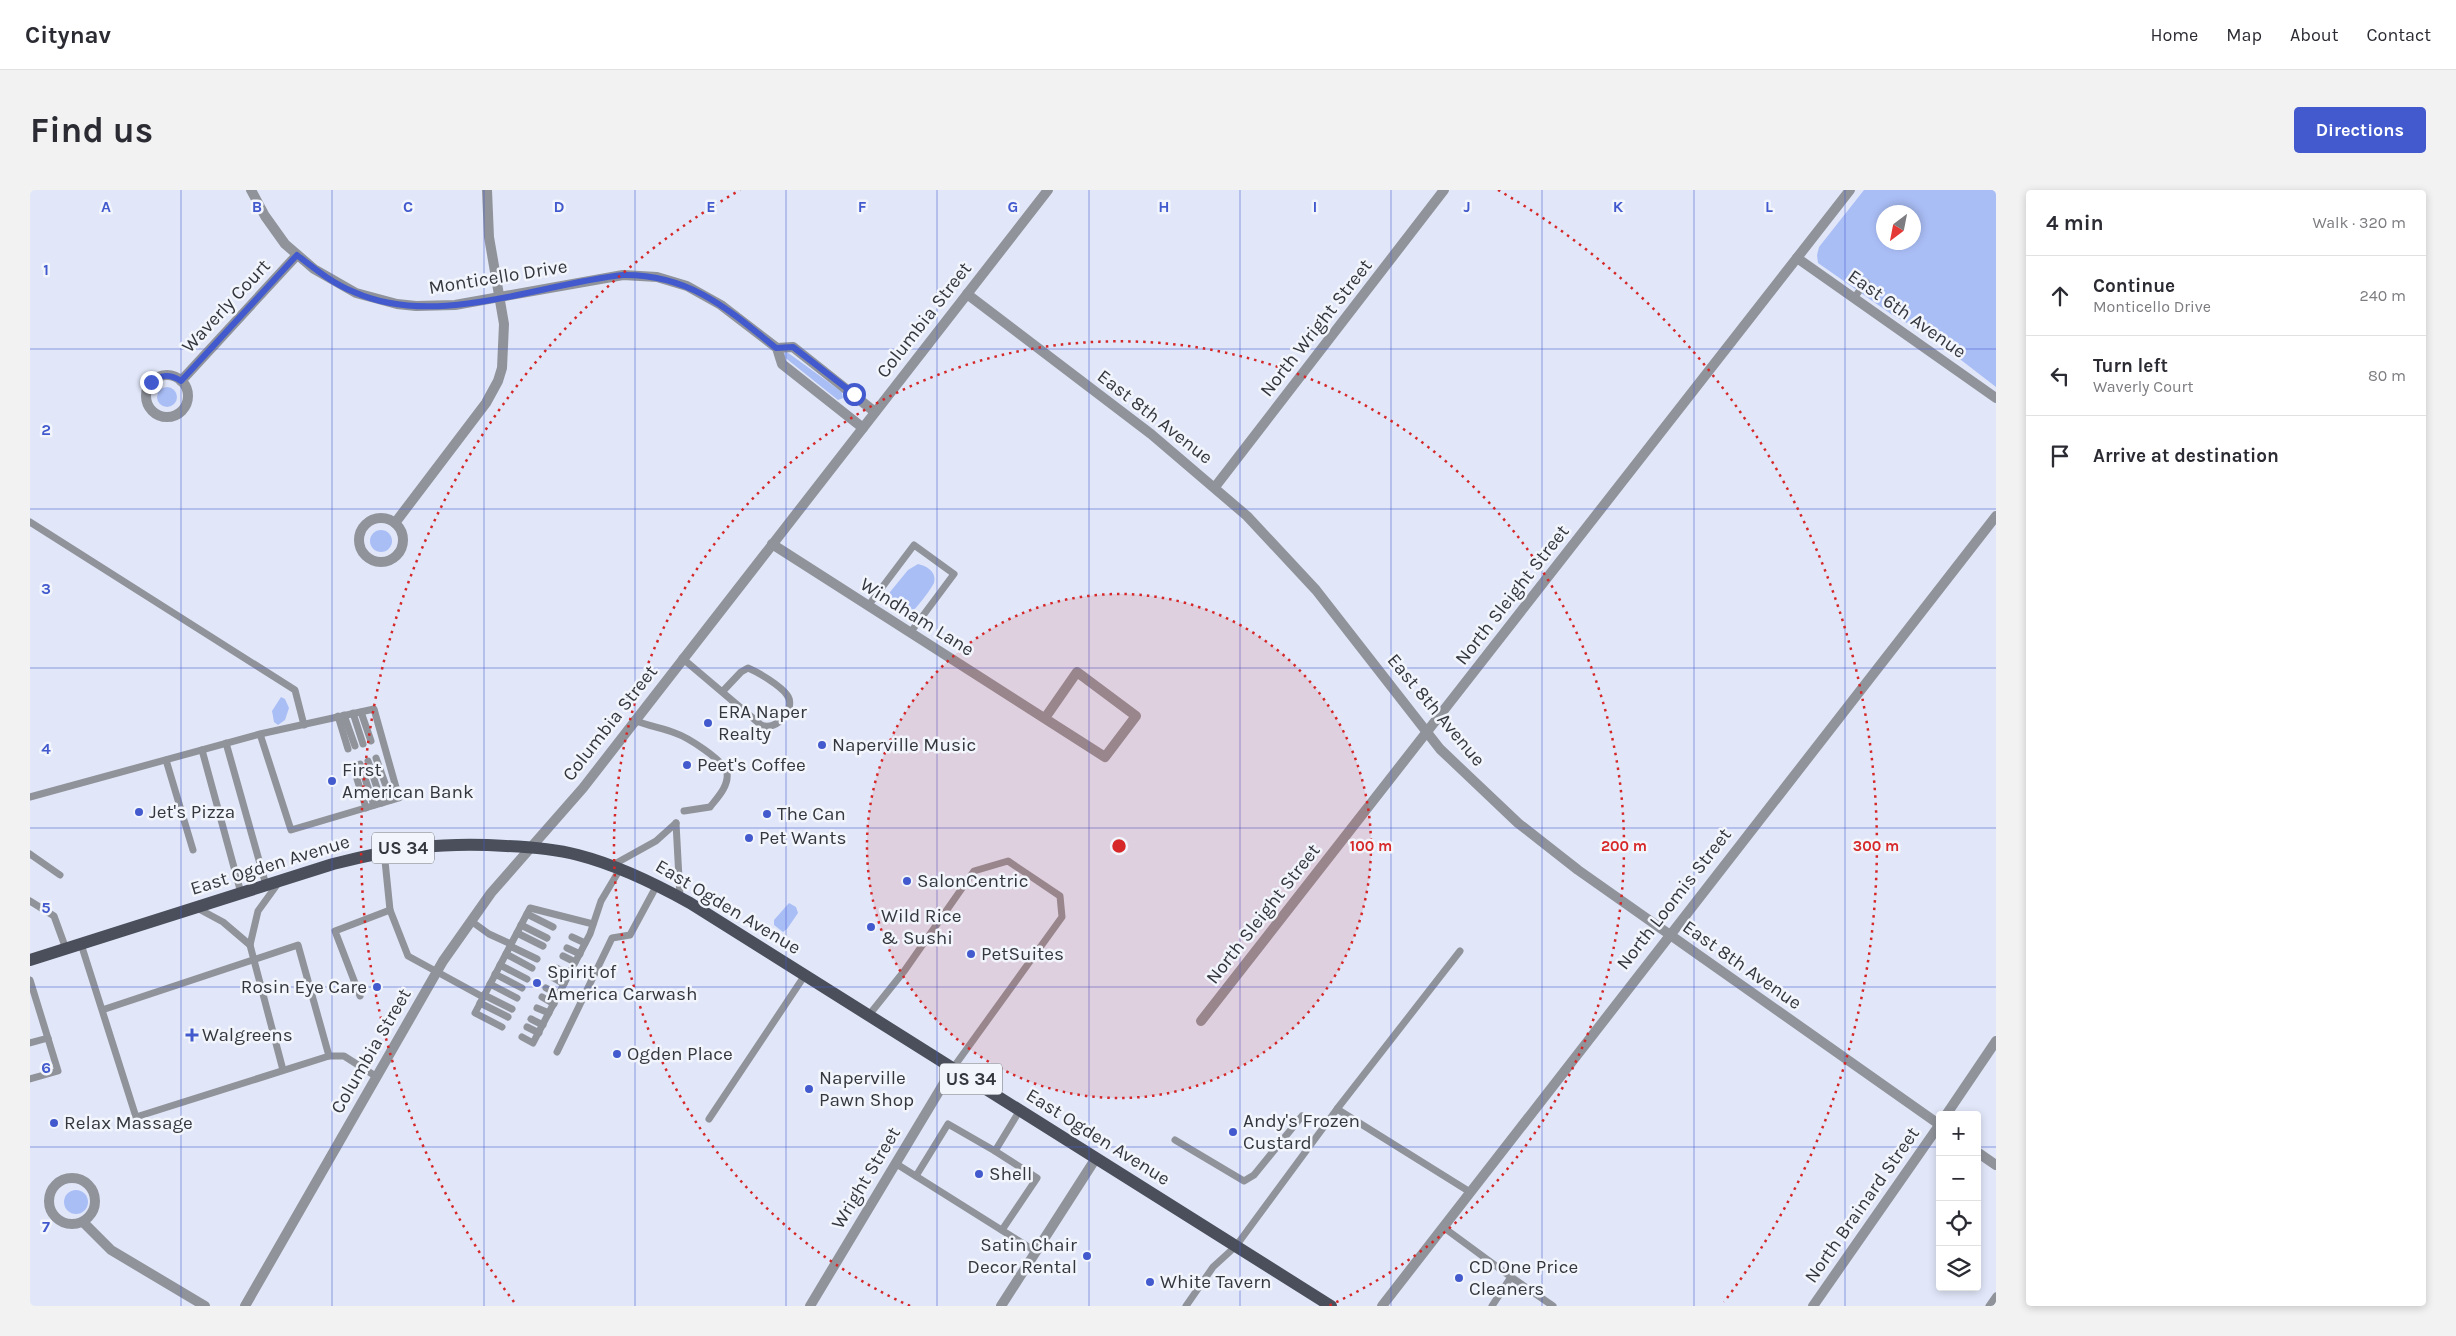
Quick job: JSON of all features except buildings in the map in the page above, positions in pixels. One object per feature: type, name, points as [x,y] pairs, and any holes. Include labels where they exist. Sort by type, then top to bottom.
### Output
[{"type":"main road","name":"East Ogden Avenue","points":[[30,960],[333,864],[384,851],[429,845],[464,844],[532,847],[579,855],[615,867],[657,885],[680,898],[1331,1306]]},
{"type":"street","name":"Monticello Drive","points":[[251,190],[264,216],[285,244],[323,276],[356,293],[397,304],[434,306],[499,297],[603,277],[639,275],[686,286],[703,294],[776,348],[782,364],[863,428]]},
{"type":"street","points":[[394,523],[474,420],[498,381],[502,368],[505,342],[489,237],[487,190]]},
{"type":"street","name":"Columbia Street","points":[[245,1306],[437,971],[495,887],[578,794],[1048,190]]},
{"type":"street","name":"North Wright Street","points":[[1215,487],[1444,190]]},
{"type":"street","name":"North Sleight Street","points":[[1201,1021],[1850,190]]},
{"type":"street","name":"Waverly Court","points":[[181,381],[297,255]]},
{"type":"street","name":"East 6th Avenue","points":[[1797,258],[1996,398]]},
{"type":"street","name":"East 8th Avenue","points":[[967,294],[1151,434],[1247,516],[1316,590],[1427,733],[1476,785],[1518,824],[1578,870],[1936,1121]]},
{"type":"street","name":"Monticello Drive","points":[[776,348],[793,347],[875,412]]},
{"type":"street","name":"Waverly Court","points":[[169,376],[181,381],[186,386],[188,398],[183,410],[172,417],[166,418],[149,407],[146,394],[151,382],[156,378],[169,376]]},
{"type":"street","name":"North Loomis Street","points":[[1382,1306],[1669,934],[1996,516]]},
{"type":"street","points":[[375,519],[388,520],[394,523],[399,528],[402,541],[398,554],[386,561],[373,561],[367,557],[359,546],[359,539],[364,526],[375,519]]},
{"type":"street","name":"Windham Lane","points":[[772,544],[1105,757],[1136,716],[1077,672],[1045,718]]},
{"type":"street","points":[[1949,1111],[1996,1041]]},
{"type":"street","name":"Wright Street","points":[[810,1306],[954,1068]]},
{"type":"street","name":"North Brainard Street","points":[[1813,1306],[1936,1130]]},
{"type":"street","points":[[1981,1155],[1996,1165]]},
{"type":"street","points":[[1001,1306],[1096,1158]]},
{"type":"street","points":[[65,1178],[80,1179],[92,1189],[96,1203],[89,1217],[83,1222],[68,1224],[55,1216],[51,1210],[50,1194],[58,1182],[65,1178]]},
{"type":"street","points":[[83,1222],[111,1250],[205,1306]]},
{"type":"lane","points":[[1854,298],[1866,282]]},
{"type":"lane","points":[[30,522],[295,690],[304,725]]},
{"type":"lane","points":[[868,606],[914,545],[954,574],[910,633]]},
{"type":"lane","points":[[682,658],[761,725],[768,728],[774,727],[789,710],[790,706],[787,695],[757,672],[748,668],[741,672],[723,691]]},
{"type":"lane","points":[[30,798],[260,734],[374,709],[399,798],[291,830],[260,734]]},
{"type":"lane","points":[[357,712],[371,741]]},
{"type":"lane","points":[[357,712],[363,744]]},
{"type":"lane","points":[[341,716],[351,748]]},
{"type":"lane","points":[[634,720],[661,730],[676,733],[719,760],[727,772],[725,786],[710,807],[684,810]]},
{"type":"lane","points":[[226,743],[266,885]]},
{"type":"lane","points":[[202,750],[241,893]]},
{"type":"lane","points":[[376,758],[391,800]]},
{"type":"lane","points":[[166,760],[193,850]]},
{"type":"lane","points":[[368,761],[382,803]]},
{"type":"lane","points":[[366,808],[357,765],[374,805]]},
{"type":"lane","points":[[522,1037],[533,1043],[543,1025],[580,954],[615,867],[656,841],[676,823],[680,898]]},
{"type":"lane","points":[[384,851],[390,910],[408,956],[482,998],[508,1017]]},
{"type":"lane","points":[[30,854],[60,875]]},
{"type":"lane","points":[[868,1015],[905,970],[974,871],[1008,861],[1060,896],[1062,917],[954,1068]]},
{"type":"lane","points":[[279,881],[258,910],[250,944],[282,1070]]},
{"type":"lane","points":[[557,1052],[612,938],[630,935],[657,885]]},
{"type":"lane","points":[[30,901],[54,916],[66,949]]},
{"type":"lane","points":[[197,907],[223,922],[250,944]]},
{"type":"lane","points":[[502,1027],[474,1013],[530,908],[593,924]]},
{"type":"lane","points":[[360,996],[335,931],[390,910]]},
{"type":"lane","points":[[527,914],[553,927]]},
{"type":"lane","points":[[471,922],[489,934],[537,959]]},
{"type":"lane","points":[[521,925],[547,938]]},
{"type":"lane","points":[[517,933],[543,946]]},
{"type":"lane","points":[[572,937],[585,943]]},
{"type":"lane","points":[[81,944],[136,1117],[329,1056],[344,1056],[377,1077]]},
{"type":"lane","points":[[102,1010],[298,945],[329,1056]]},
{"type":"lane","points":[[567,948],[580,954]]},
{"type":"lane","points":[[1186,1306],[1213,1268],[1236,1246],[1337,1109],[1460,951]]},
{"type":"lane","points":[[506,954],[532,968]]},
{"type":"lane","points":[[562,956],[575,962]]},
{"type":"lane","points":[[500,965],[527,979]]},
{"type":"lane","points":[[556,968],[569,974]]},
{"type":"lane","points":[[495,974],[522,988]]},
{"type":"lane","points":[[708,1119],[805,975]]},
{"type":"lane","points":[[552,977],[564,984]]},
{"type":"lane","points":[[30,980],[58,1071],[30,1079]]},
{"type":"lane","points":[[490,984],[517,998]]},
{"type":"lane","points":[[546,988],[559,994]]},
{"type":"lane","points":[[482,998],[512,1009]]},
{"type":"lane","points":[[542,998],[554,1004]]},
{"type":"lane","points":[[537,1008],[549,1014]]},
{"type":"lane","points":[[531,1019],[543,1025]]},
{"type":"lane","points":[[527,1027],[538,1033]]},
{"type":"lane","points":[[30,1043],[48,1038]]},
{"type":"lane","points":[[1337,1109],[1470,1192]]},
{"type":"lane","points":[[996,1152],[1020,1110]]},
{"type":"lane","points":[[1175,1140],[1244,1181],[1254,1175],[1302,1116]]},
{"type":"lane","points":[[916,1176],[948,1124],[996,1152],[1037,1178],[1002,1230]]},
{"type":"lane","points":[[895,1163],[1035,1251]]},
{"type":"lane","points":[[1443,1227],[1553,1306]]},
{"type":"lane","points":[[1492,1306],[1512,1277]]},
{"type":"lane","points":[[1989,1306],[1996,1296]]},
{"type":"shaded area","points":[[1864,190],[1996,190],[1996,387],[1930,336],[1891,314],[1818,263],[1819,247]]},
{"type":"shaded area","points":[[787,352],[842,392],[843,398],[838,400],[783,356],[783,353]]},
{"type":"shaded area","points":[[163,387],[171,387],[177,393],[177,401],[171,407],[163,407],[157,401],[157,393]]},
{"type":"shaded area","points":[[381,530],[389,533],[392,541],[389,549],[381,552],[373,549],[370,541],[373,533]]},
{"type":"shaded area","points":[[918,564],[925,566],[933,573],[934,583],[914,610],[907,615],[902,615],[889,606],[890,592],[908,570]]},
{"type":"shaded area","points":[[281,697],[285,699],[289,708],[285,720],[278,725],[274,722],[272,711]]},
{"type":"shaded area","points":[[789,903],[796,907],[798,913],[783,932],[774,925],[774,920]]},
{"type":"shaded area","points":[[76,1190],[85,1193],[88,1202],[85,1211],[76,1214],[67,1211],[64,1202],[67,1193]]},
{"type":"place","name":"ERA Naper Realty","points":[[708,723]]},
{"type":"place","name":"Naperville Music","points":[[822,745]]},
{"type":"place","name":"Peet's Coffee","points":[[687,765]]},
{"type":"place","name":"First American Bank","points":[[332,781]]},
{"type":"place","name":"Jet's Pizza","points":[[139,812]]},
{"type":"place","name":"The Can","points":[[767,814]]},
{"type":"place","name":"Pet Wants","points":[[749,838]]},
{"type":"place","name":"SalonCentric","points":[[907,881]]},
{"type":"place","name":"Wild Rice & Sushi","points":[[871,927]]},
{"type":"place","name":"PetSuites","points":[[971,954]]},
{"type":"place","name":"Spirit of America Carwash","points":[[537,983]]},
{"type":"place","name":"Rosin Eye Care","points":[[377,987]]},
{"type":"place","name":"Walgreens","points":[[192,1035]]},
{"type":"place","name":"Ogden Place","points":[[617,1054]]},
{"type":"place","name":"Naperville Pawn Shop","points":[[809,1089]]},
{"type":"place","name":"Relax Massage","points":[[54,1123]]},
{"type":"place","name":"Andy's Frozen Custard","points":[[1233,1132]]},
{"type":"place","name":"Shell","points":[[979,1174]]},
{"type":"place","name":"Satin Chair Decor Rental","points":[[1087,1256]]},
{"type":"place","name":"CD One Price Cleaners","points":[[1459,1278]]},
{"type":"place","name":"White Tavern","points":[[1150,1282]]},
{"type":"route","points":[[151,382],[163,376],[176,377],[181,381],[297,255],[323,276],[356,293],[376,300],[416,306],[455,305],[603,277],[639,275],[671,280],[703,294],[721,305],[776,348],[793,347],[854,394]]}]
